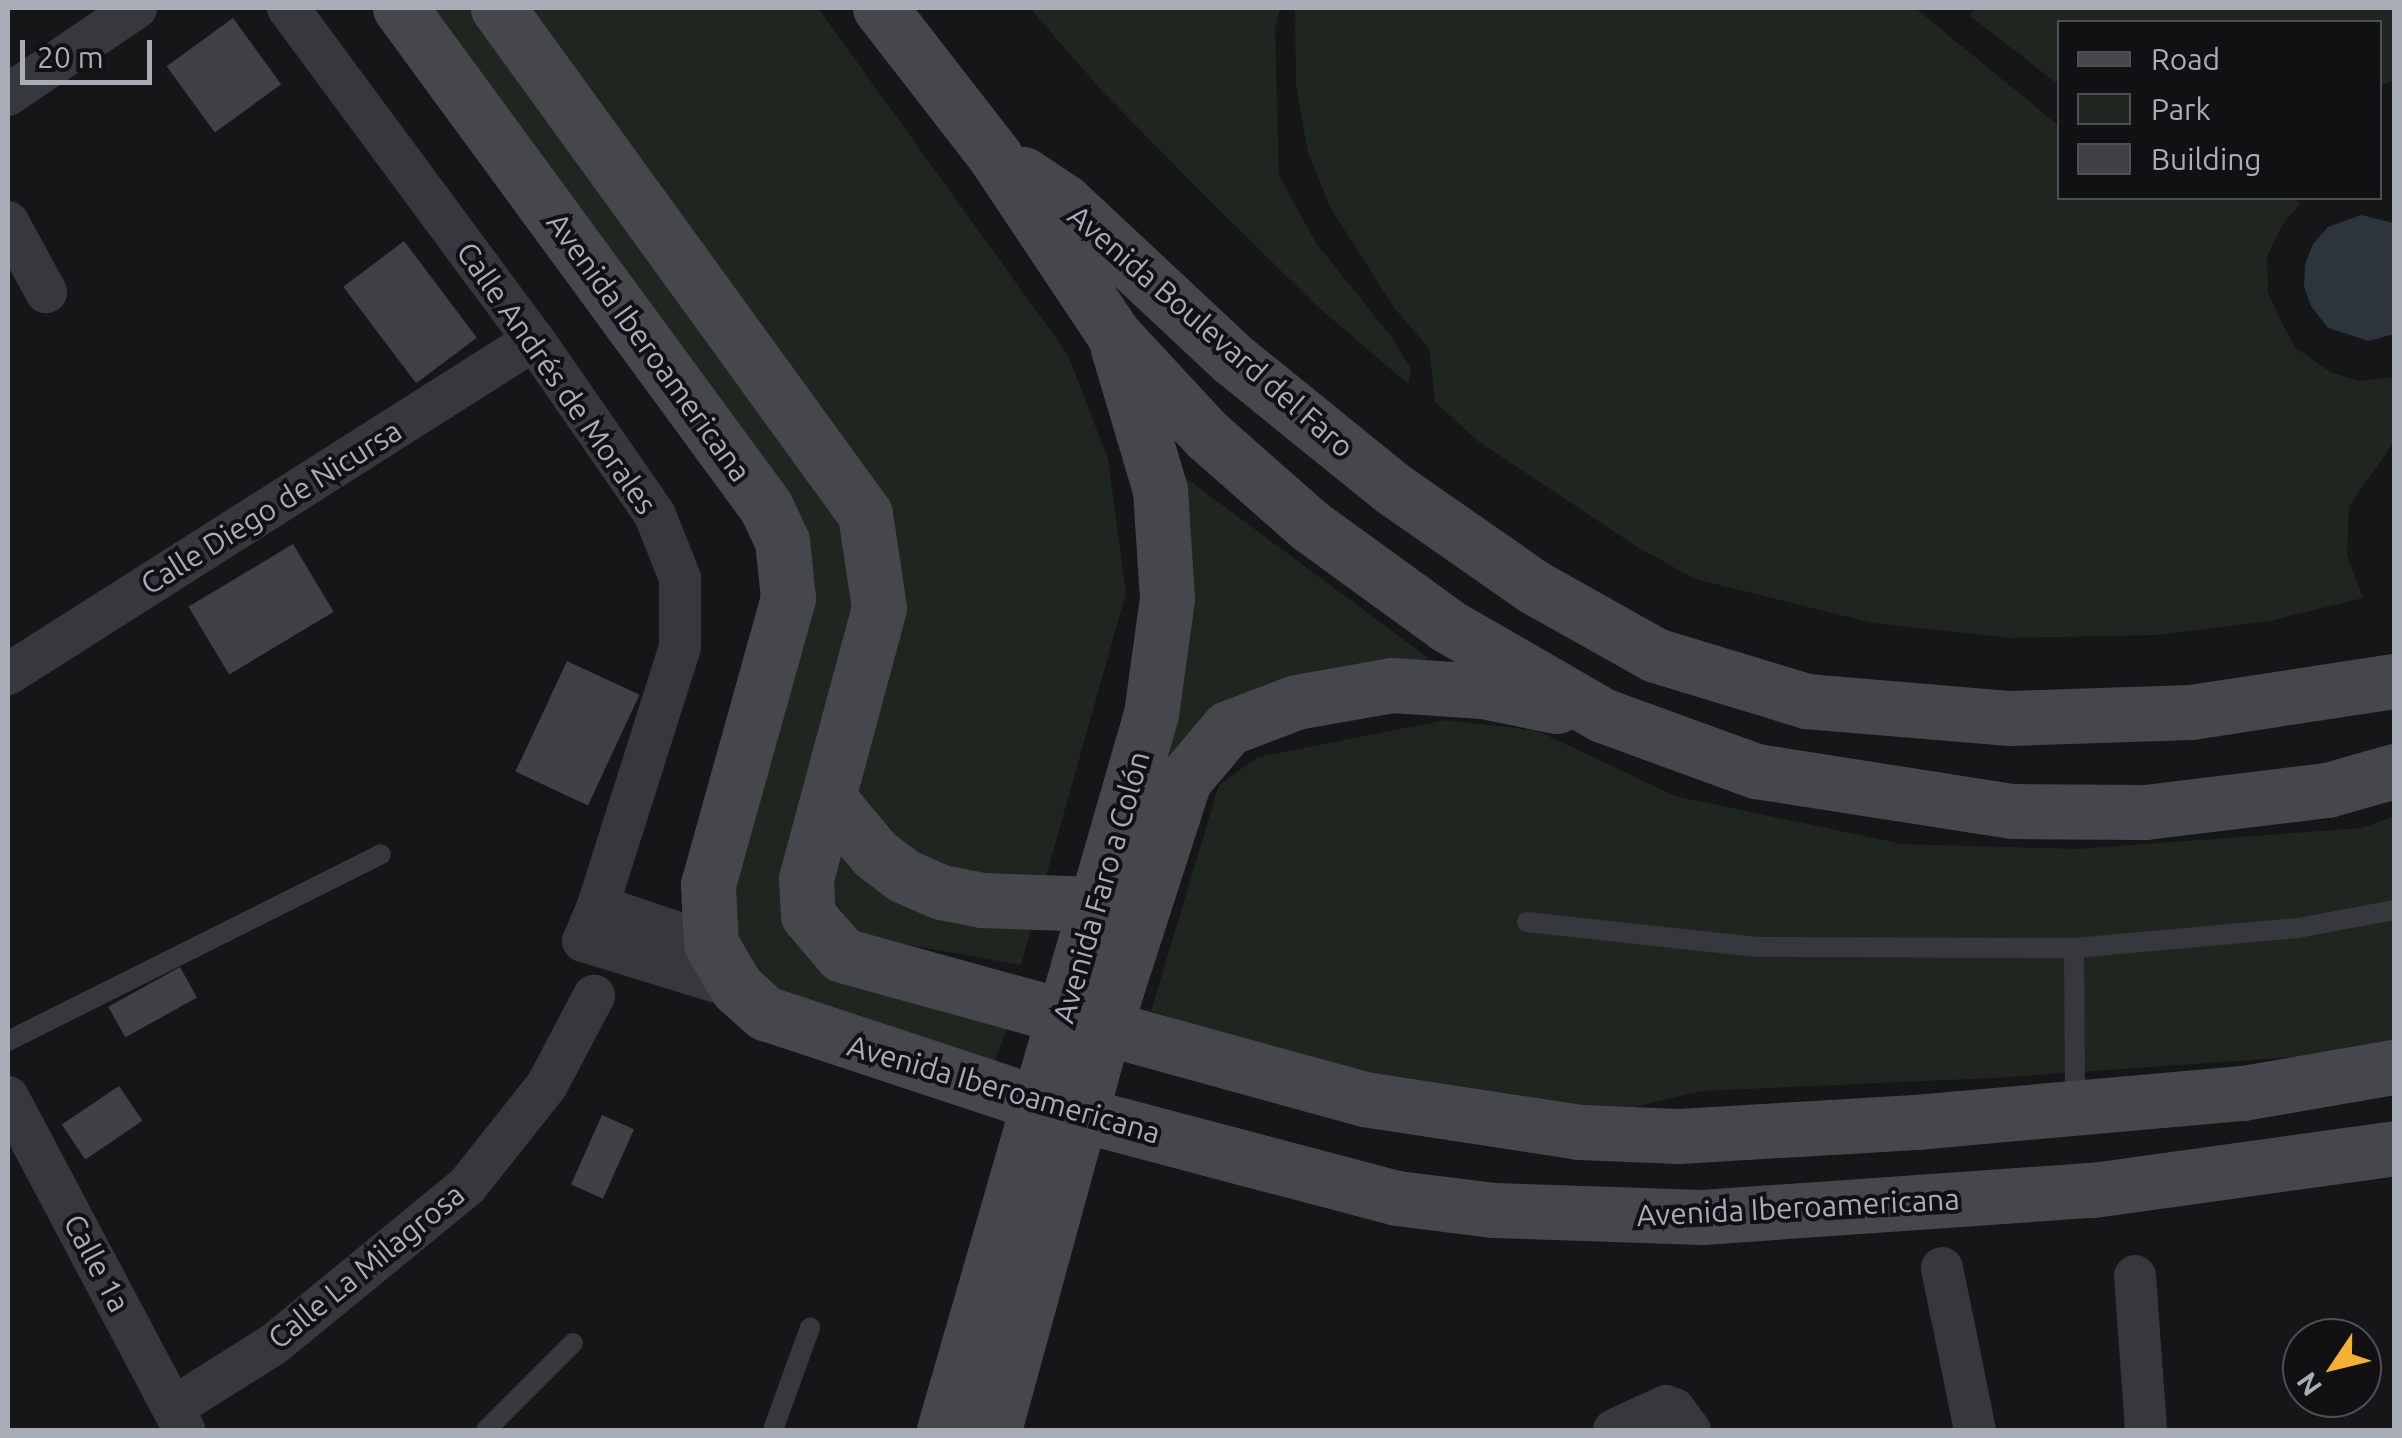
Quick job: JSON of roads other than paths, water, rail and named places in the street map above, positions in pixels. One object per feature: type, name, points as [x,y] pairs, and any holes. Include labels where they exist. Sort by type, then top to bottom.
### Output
[{"type":"street","points":[[8,95],[136,8]]},
{"type":"street","name":"Calle Andrés de Morales","points":[[288,8],[534,340],[655,515],[680,578],[680,647],[590,924],[724,966]]},
{"type":"street","name":"Avenida Iberoamericana","points":[[400,8],[766,507],[782,541],[788,598],[708,885],[724,966],[765,1013],[810,1031],[1059,1109],[1397,1198],[1494,1210],[1702,1218],[2094,1190],[2394,1148]]},
{"type":"street","points":[[498,8],[865,514],[879,608],[806,879],[808,915],[842,955],[1364,1100],[1580,1132],[1679,1136],[2075,1108],[2243,1093],[2394,1067]]},
{"type":"street","name":"Avenida Boulevard del Faro","points":[[880,8],[994,155],[1114,336],[1207,434],[1308,525],[1448,626],[1602,715],[1756,771],[2011,810],[2144,812],[2326,790],[2394,772]]},
{"type":"street","name":"Avenida Boulevard del Faro","points":[[994,155],[1064,202],[1234,360],[1392,488],[1534,588],[1655,655],[1806,701],[2010,718],[2191,712],[2394,681]]},
{"type":"street","points":[[8,222],[46,292]]},
{"type":"street","name":"Avenida Faro a Colón","points":[[1085,1020],[1097,904],[1151,714],[1167,598],[1160,490],[1114,336]]},
{"type":"street","name":"Calle Diego de Nicursa","points":[[8,674],[534,340]]},
{"type":"street","name":"Avenida Faro a Colón","points":[[944,1430],[1059,1109],[1085,1020],[1184,780],[1228,728],[1296,702],[1392,685],[1483,691],[1602,715]]},
{"type":"street","points":[[828,798],[875,854],[904,876],[941,892],[982,900],[1097,904]]},
{"type":"street","name":"Calle La Milagrosa","points":[[179,1419],[467,1186],[548,1085],[594,996]]},
{"type":"street","name":"Calle 1a","points":[[8,1097],[179,1419]]},
{"type":"street","name":"Avenida Faro a Colón","points":[[994,1430],[1059,1109]]},
{"type":"street","points":[[1942,1268],[1975,1430]]},
{"type":"street","points":[[2134,1276],[2146,1430]]},
{"type":"street","points":[[1614,1430],[1666,1406],[1674,1409],[1690,1430]]},
{"type":"lane","points":[[8,1041],[382,854]]},
{"type":"lane","points":[[1528,922],[1758,947],[2074,948],[2298,928],[2394,910]]},
{"type":"lane","points":[[2074,948],[2075,1108]]},
{"type":"lane","points":[[773,1430],[810,1328]]},
{"type":"lane","points":[[486,1430],[573,1342]]}]
